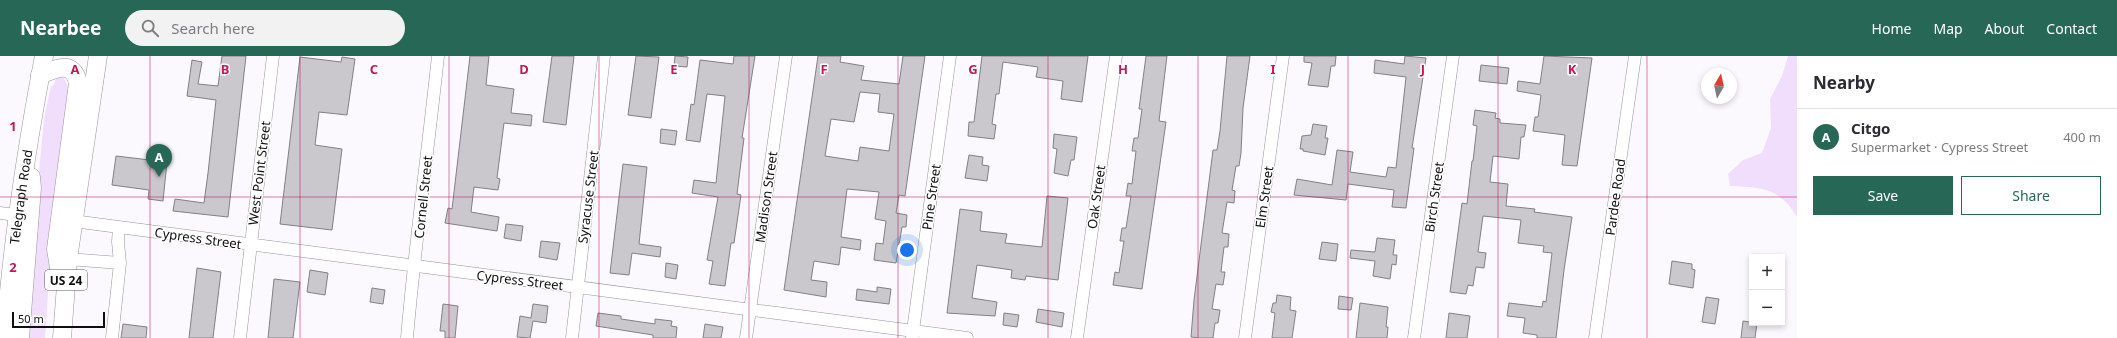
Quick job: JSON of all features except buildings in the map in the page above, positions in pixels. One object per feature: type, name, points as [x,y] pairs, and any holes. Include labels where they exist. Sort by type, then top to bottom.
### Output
[{"type":"highway","name":"Telegraph Road","points":[[5,338],[10,270],[8,214],[27,149],[44,56]]},
{"type":"highway","name":"US 24","points":[[62,338],[68,259],[98,56]]},
{"type":"highway","points":[[40,75],[62,68],[72,70],[76,74],[78,83],[56,248],[64,301]]},
{"type":"highway","points":[[20,338],[32,188],[27,149]]},
{"type":"street","name":"West Point Street","points":[[240,338],[273,56]]},
{"type":"street","name":"Cornell Street","points":[[407,338],[413,267],[421,217],[438,56]]},
{"type":"street","name":"Syracuse Street","points":[[572,338],[604,56]]},
{"type":"street","name":"Madison Street","points":[[746,338],[786,56]]},
{"type":"street","name":"Pine Street","points":[[912,335],[950,56]]},
{"type":"street","name":"Oak Street","points":[[1077,338],[1116,56]]},
{"type":"street","name":"Elm Street","points":[[1245,338],[1283,56]]},
{"type":"street","name":"Birch Street","points":[[1414,338],[1453,56]]},
{"type":"street","name":"Pardee Road","points":[[1595,338],[1635,56]]},
{"type":"street","name":"Cypress Street","points":[[73,221],[250,246],[750,311],[912,335],[967,338]]},
{"type":"street","points":[[112,338],[120,263],[118,242],[120,227]]},
{"type":"street","points":[[68,259],[120,263]]},
{"type":"shaded area","points":[[1788,56],[1797,56],[1797,217],[1791,207],[1784,200],[1769,191],[1751,187],[1730,186],[1728,174],[1743,160],[1762,153],[1771,128],[1770,99],[1782,76]]},
{"type":"shaded area","points":[[60,77],[64,78],[68,87],[52,234],[45,338],[23,338],[44,119],[51,86],[53,86],[56,79]]},
{"type":"place","name":"Citgo","points":[[159,177]]}]
